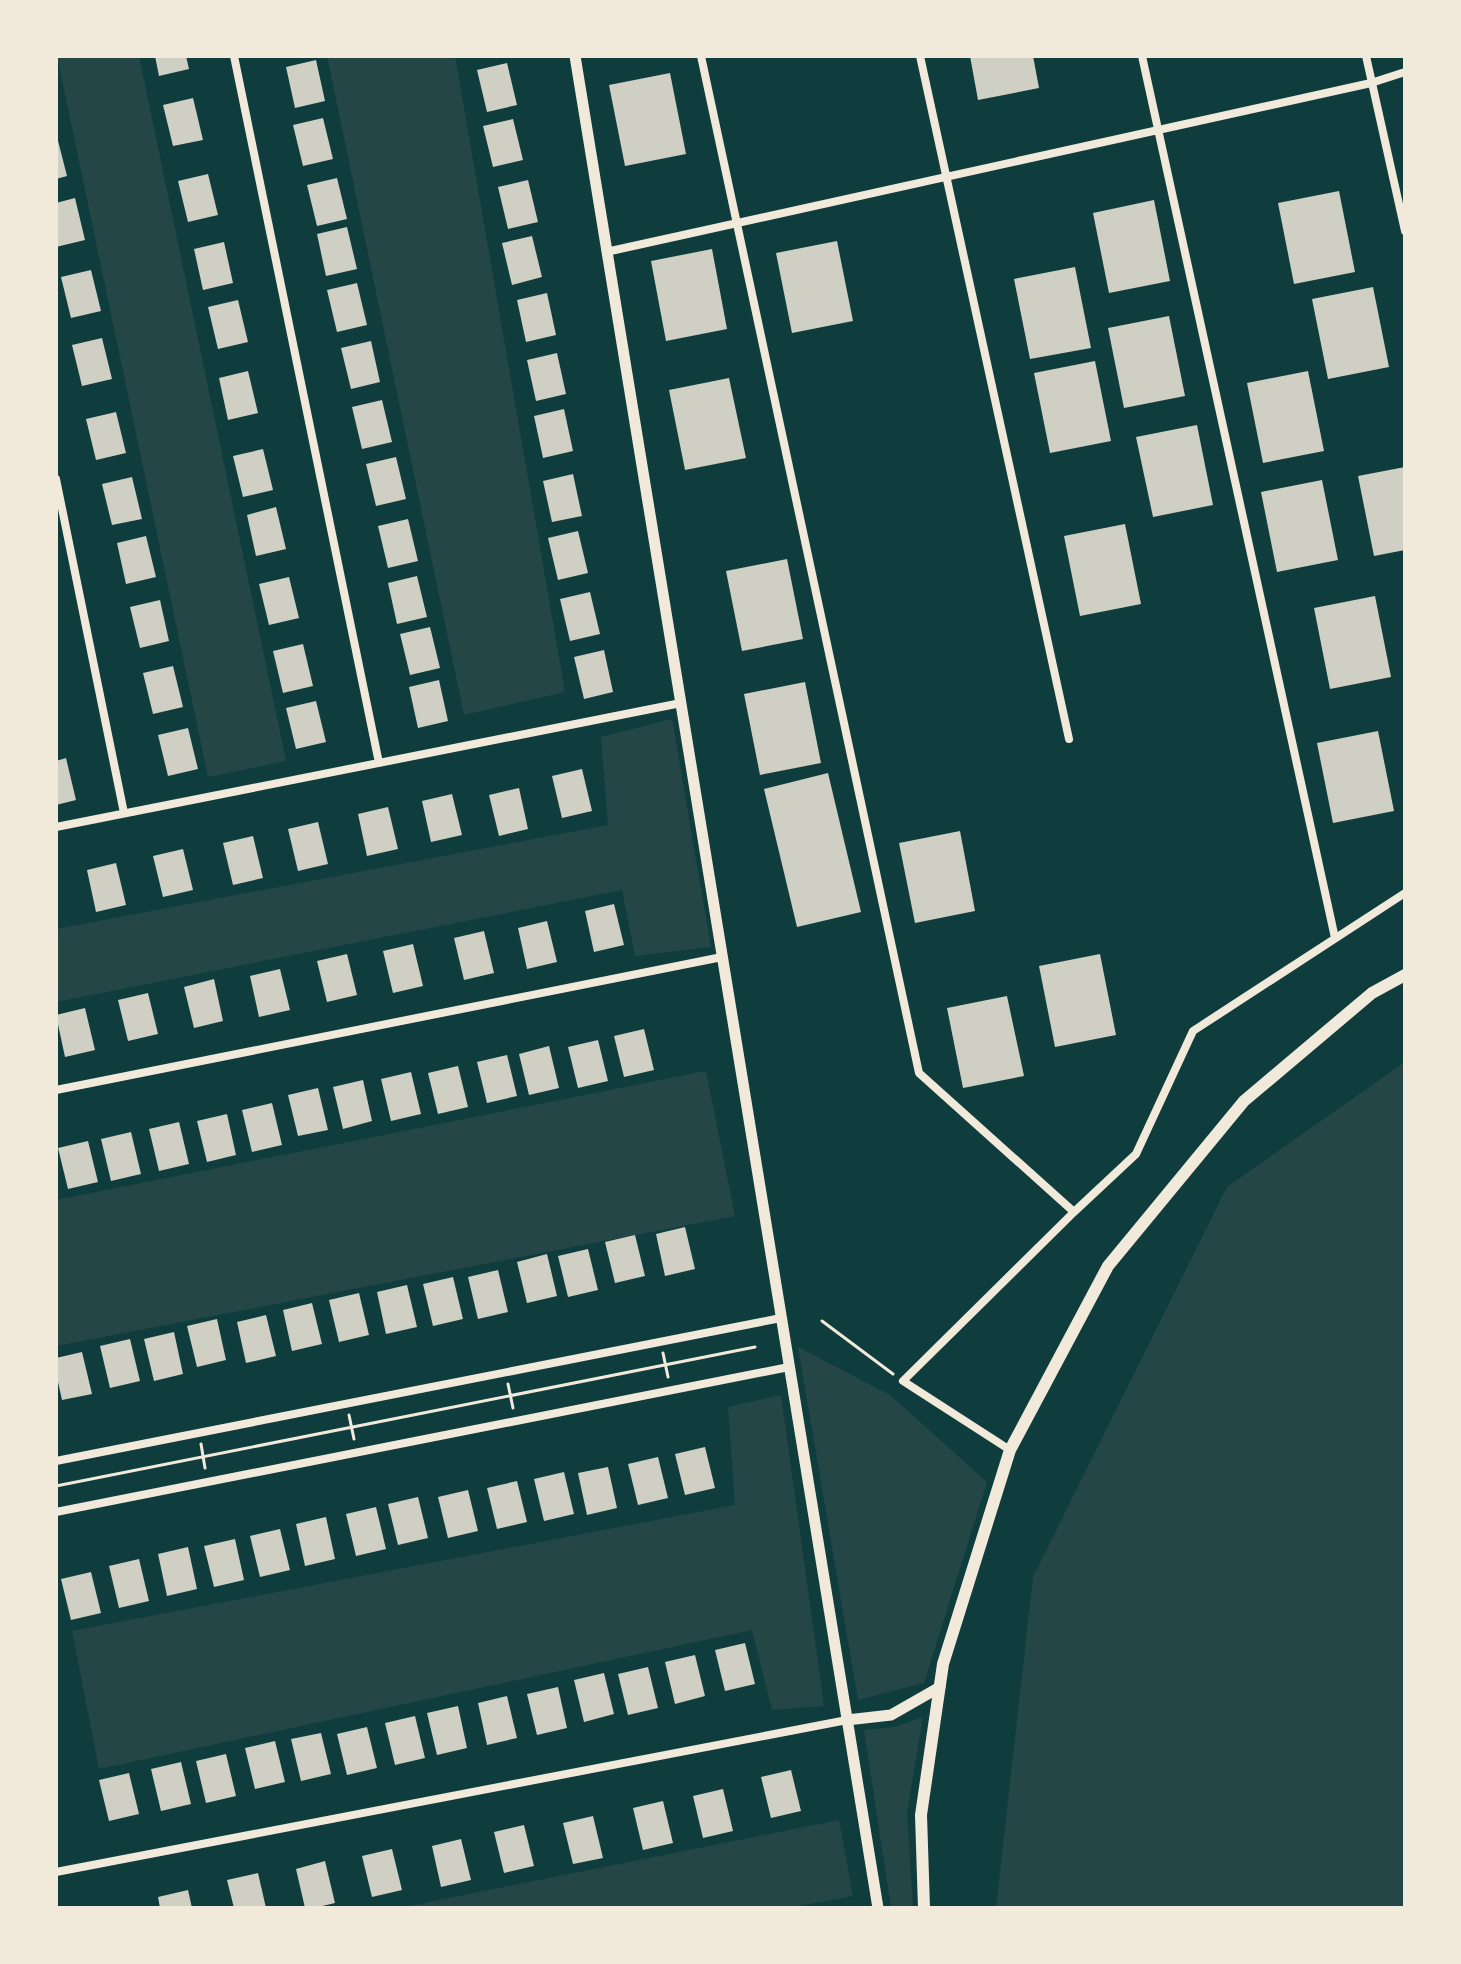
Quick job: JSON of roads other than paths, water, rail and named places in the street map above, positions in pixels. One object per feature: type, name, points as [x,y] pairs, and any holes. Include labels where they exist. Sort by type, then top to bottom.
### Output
[{"type":"main road","points":[[924,1908],[921,1815],[943,1664],[1010,1450],[1108,1266],[1244,1101],[1372,993],[1405,975]]},
{"type":"street","points":[[234,56],[379,763]]},
{"type":"street","points":[[575,56],[878,1908]]},
{"type":"street","points":[[701,56],[919,1073],[1074,1212]]},
{"type":"street","points":[[920,56],[1069,739]]},
{"type":"street","points":[[1142,56],[1335,938]]},
{"type":"street","points":[[1366,56],[1405,231]]},
{"type":"street","points":[[606,252],[1158,131],[1371,83],[1405,72]]},
{"type":"street","points":[[56,479],[124,813]]},
{"type":"street","points":[[56,827],[681,703]]},
{"type":"street","points":[[1010,1450],[903,1381],[1136,1154],[1193,1031],[1405,893]]},
{"type":"street","points":[[56,1090],[722,957]]},
{"type":"street","points":[[56,1461],[781,1318]]},
{"type":"street","points":[[56,1512],[789,1367]]},
{"type":"street","points":[[56,1872],[847,1720],[891,1715],[940,1687]]}]
